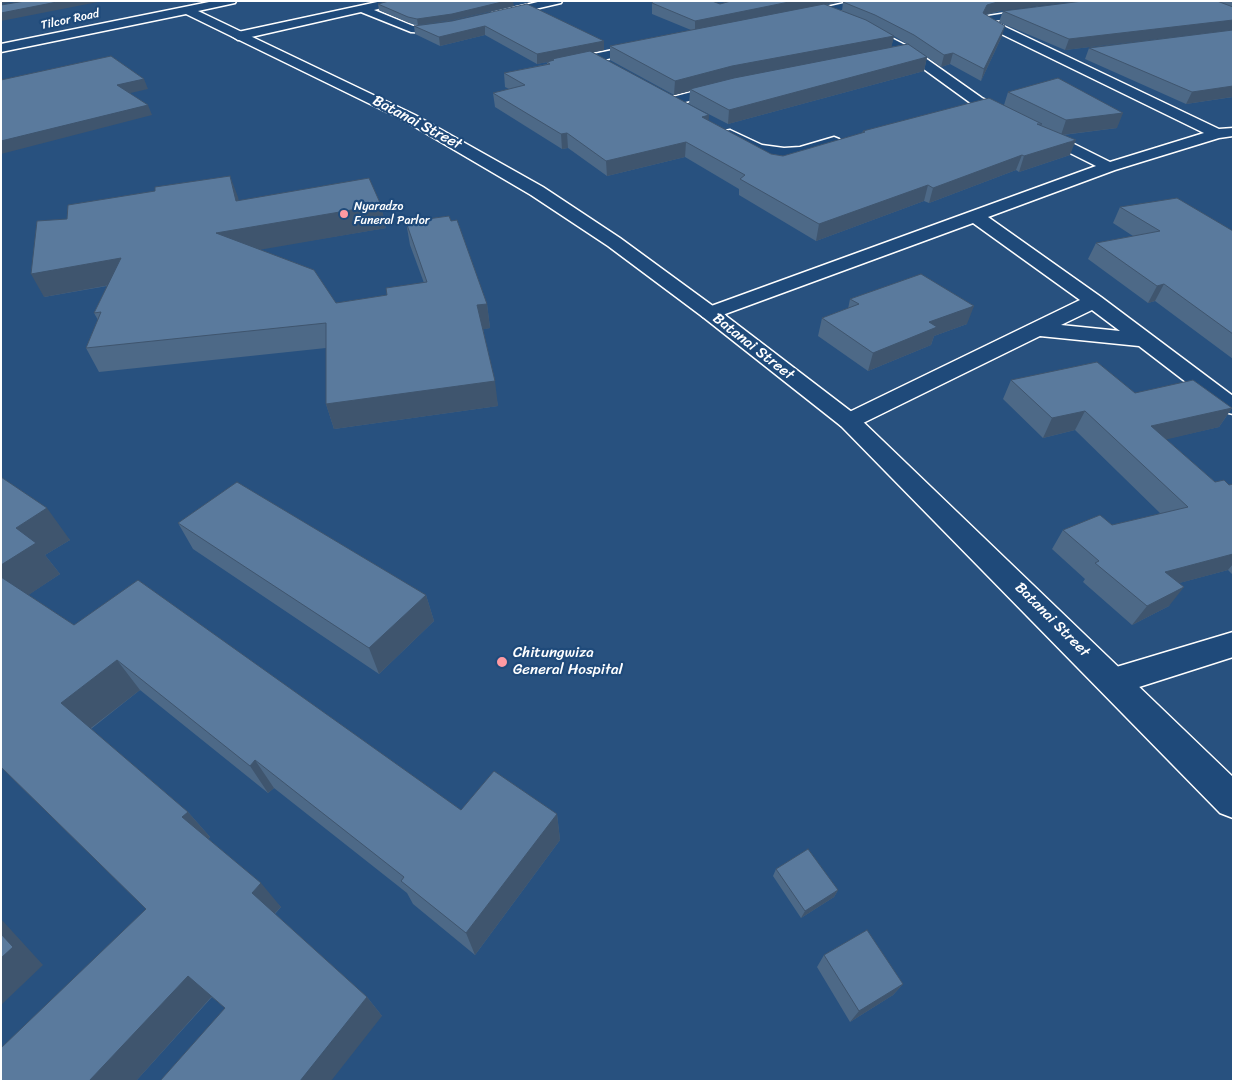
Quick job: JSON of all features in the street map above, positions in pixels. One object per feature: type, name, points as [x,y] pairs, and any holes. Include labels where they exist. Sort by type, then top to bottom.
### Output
[{"type":"street","name":"Tilcor Road","points":[[1,48],[232,1]]},
{"type":"street","points":[[238,36],[398,1]]},
{"type":"street","points":[[489,17],[558,1]]},
{"type":"street","points":[[786,19],[871,1]]},
{"type":"street","points":[[363,9],[410,29],[428,30],[462,23]]},
{"type":"street","name":"Batanai Street","points":[[187,10],[410,118],[473,153],[537,191],[614,242],[710,313],[849,421],[1114,681],[1233,801]]},
{"type":"street","points":[[1049,10],[1000,16],[988,19],[987,22],[1056,57],[1225,133]]},
{"type":"street","points":[[824,11],[868,29],[906,51],[977,101],[1109,167]]},
{"type":"street","points":[[554,66],[660,44]]},
{"type":"street","points":[[887,55],[906,51]]},
{"type":"street","points":[[1056,57],[1075,54]]},
{"type":"street","points":[[593,58],[610,68]]},
{"type":"street","points":[[688,111],[666,100],[741,84]]},
{"type":"street","points":[[958,107],[977,101]]},
{"type":"street","points":[[714,125],[758,149],[784,153],[801,151],[847,138]]},
{"type":"street","points":[[710,313],[1109,167],[1225,133]]},
{"type":"street","points":[[975,216],[1094,301],[1233,407]]},
{"type":"street","points":[[849,421],[1094,301]]},
{"type":"street","points":[[1036,329],[1145,340]]},
{"type":"street","points":[[1114,681],[1233,644]]},
{"type":"building","points":[[25,1],[62,1],[1,13],[1,5]]},
{"type":"building","points":[[389,1],[506,1],[452,14],[417,19],[378,4]]},
{"type":"building","points":[[653,1],[712,1],[720,4],[731,1],[794,1],[695,21],[652,3]]},
{"type":"building","points":[[1001,1],[987,5],[983,13],[1005,26],[984,69],[953,53],[944,55],[914,35],[875,15],[843,2]]},
{"type":"building","points":[[1083,1],[1217,1],[1233,7],[1233,20],[1069,39],[1003,11]]},
{"type":"building","points":[[527,4],[604,41],[537,54],[485,26],[439,37],[414,26],[452,21]]},
{"type":"building","points":[[824,4],[866,20],[894,36],[732,66],[675,81],[610,46]]},
{"type":"building","points":[[1233,30],[1233,86],[1192,92],[1089,48]]},
{"type":"building","points":[[908,44],[927,57],[729,110],[690,89],[734,78]]},
{"type":"building","points":[[590,51],[709,115],[702,117],[771,154],[783,156],[865,132],[863,131],[989,98],[1042,124],[1037,124],[1076,140],[1022,155],[933,188],[928,185],[819,224],[740,179],[745,175],[686,142],[606,161],[567,133],[561,134],[493,93],[525,85],[504,73],[550,64],[547,62],[554,60],[552,59]]},
{"type":"building","points":[[111,56],[144,79],[117,85],[148,105],[1,141],[1,80]]},
{"type":"building","points":[[1058,78],[1123,113],[1066,120],[1008,92]]},
{"type":"building","points":[[230,176],[236,201],[369,178],[381,205],[216,233],[314,270],[336,303],[387,295],[386,288],[427,282],[406,222],[449,216],[451,221],[457,220],[487,304],[477,305],[495,381],[326,404],[326,323],[86,348],[101,312],[94,313],[121,258],[31,274],[37,221],[67,219],[68,205],[155,191],[155,187]]},
{"type":"building","points":[[1177,198],[1233,231],[1233,334],[1164,284],[1157,286],[1096,243],[1160,231],[1120,207]]},
{"type":"building","points":[[921,274],[974,306],[929,322],[937,327],[873,353],[822,318],[859,304],[850,299]]},
{"type":"building","points":[[1097,362],[1135,393],[1193,380],[1232,408],[1151,426],[1215,482],[1224,480],[1229,485],[1233,484],[1233,554],[1165,572],[1184,587],[1147,606],[1095,563],[1099,561],[1063,530],[1100,515],[1112,525],[1188,507],[1085,411],[1052,418],[1011,380]]},
{"type":"building","points":[[1,477],[47,508],[16,528],[36,543],[1,565]]},
{"type":"building","points":[[237,482],[426,595],[369,648],[178,523]]},
{"type":"building","points":[[1,577],[74,625],[138,580],[461,810],[494,771],[557,814],[466,933],[401,881],[404,877],[255,760],[250,766],[117,660],[61,703],[188,812],[182,817],[261,883],[252,893],[367,997],[300,1081],[160,1081],[225,1008],[188,976],[89,1081],[1,1081],[1,1048],[146,909],[1,767]]},
{"type":"building","points":[[808,849],[838,890],[805,911],[776,869]]},
{"type":"building","points":[[867,930],[903,984],[859,1011],[824,955]]},
{"type":"building","points":[[1,934],[13,947],[1,958]]},
{"type":"place","name":"Nyaradzo Funeral Parlor","points":[[344,214]]},
{"type":"place","name":"Chitungwiza General Hospital","points":[[502,662]]}]
